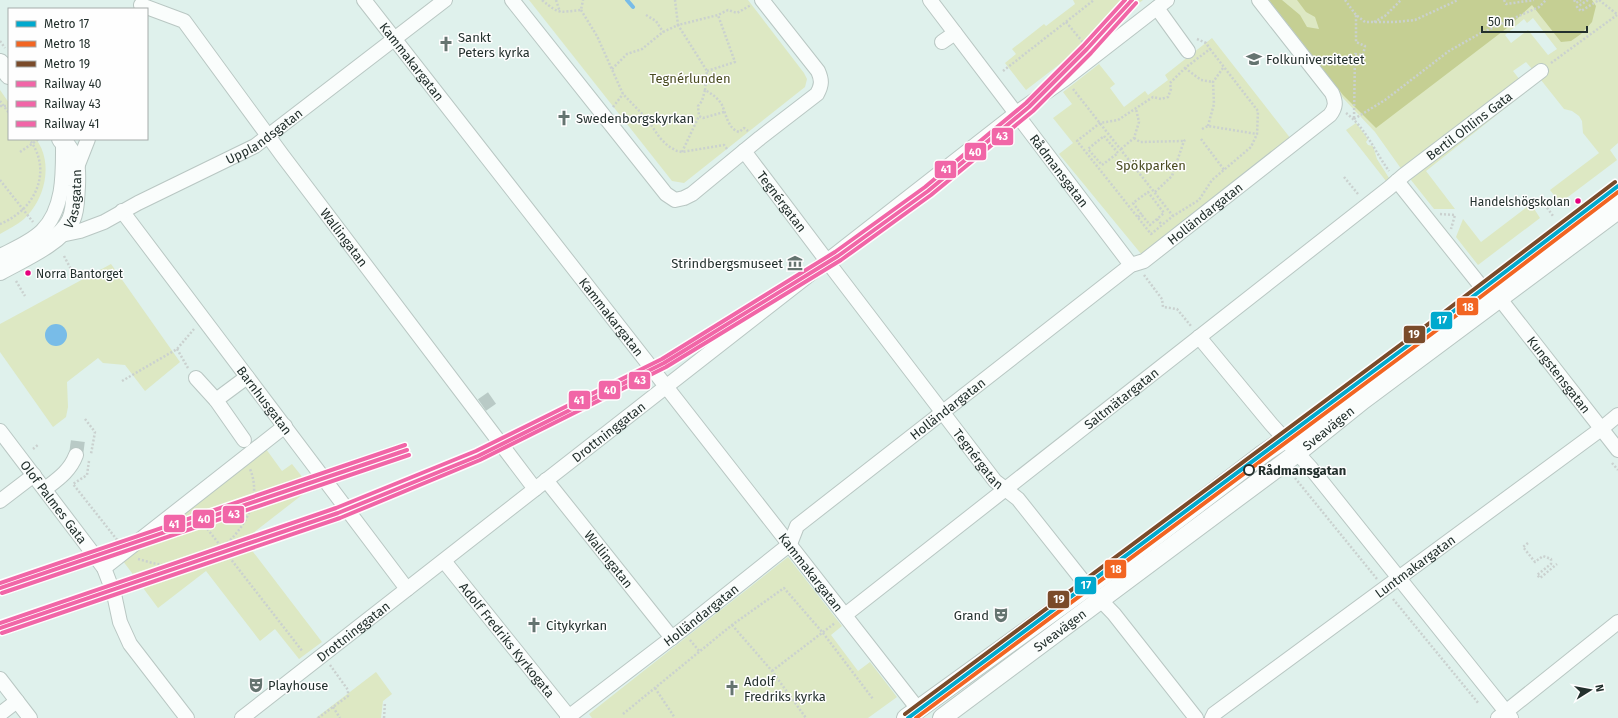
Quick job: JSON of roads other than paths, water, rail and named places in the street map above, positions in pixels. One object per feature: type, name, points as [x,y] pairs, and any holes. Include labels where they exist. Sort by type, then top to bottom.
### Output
[{"type":"main road","points":[[0,63],[8,74]]},
{"type":"main road","name":"Vasagatan","points":[[0,271],[61,234],[71,220],[74,210],[77,167],[70,149],[63,140]]},
{"type":"main road","name":"Sveavägen","points":[[912,714],[1284,439],[1312,420],[1618,190]]},
{"type":"main road","name":"Sveavägen","points":[[942,718],[1297,453],[1364,400],[1618,210]]},
{"type":"street","name":"Upplandsgatan","points":[[61,234],[92,227],[104,222],[122,211],[255,146],[269,137],[445,0]]},
{"type":"street","points":[[512,0],[666,194],[675,200],[692,194],[817,94],[821,87],[822,80],[818,71],[758,1]]},
{"type":"street","name":"Rådmansgatan","points":[[930,0],[1030,134],[1131,265]]},
{"type":"street","name":"Holländargatan","points":[[569,718],[790,544],[797,526],[1131,265],[1144,261],[1330,114],[1340,109],[1332,93],[1259,0]]},
{"type":"street","name":"Kammakargatan","points":[[366,1],[665,387],[845,615],[912,714]]},
{"type":"street","points":[[1162,4],[1188,51]]},
{"type":"street","name":"Drottninggatan","points":[[242,718],[1015,114],[1064,79],[1162,4]]},
{"type":"street","name":"Wallingatan","points":[[141,5],[184,21],[269,137],[479,407],[520,469],[564,502],[672,638]]},
{"type":"street","points":[[942,42],[954,33]]},
{"type":"street","name":"Bertil Ohlins Gata","points":[[1397,181],[1541,71]]},
{"type":"street","name":"Vasagatan","points":[[0,256],[42,231],[52,219],[57,207],[61,188],[63,140]]},
{"type":"street","points":[[77,167],[88,140]]},
{"type":"street","name":"Tegnérgatan","points":[[744,151],[995,481],[1005,490],[1018,498],[1087,586],[1114,614],[1196,718]]},
{"type":"street","points":[[1397,181],[1484,290]]},
{"type":"street","name":"Saltmätargatan","points":[[845,615],[1005,490],[1196,332],[1306,260],[1397,181]]},
{"type":"street","name":"Barnhusgatan","points":[[122,211],[407,589]]},
{"type":"street","name":"Kungstensgatan","points":[[1500,299],[1618,450]]},
{"type":"street","points":[[1196,332],[1297,453],[1505,716],[1618,622]]},
{"type":"street","points":[[196,378],[216,400],[244,440]]},
{"type":"street","points":[[216,400],[247,378]]},
{"type":"street","name":"Luntmakargatan","points":[[1212,718],[1214,714],[1618,415]]},
{"type":"street","points":[[104,568],[285,426]]},
{"type":"street","name":"Olof Palmes Gata","points":[[0,431],[104,568],[112,588],[120,622],[130,644],[187,718]]},
{"type":"street","points":[[45,490],[69,470],[76,456]]},
{"type":"street","points":[[0,501],[34,475]]},
{"type":"street","name":"Adolf Fredriks Kyrkogata","points":[[444,561],[569,718]]},
{"type":"street","points":[[0,679],[30,718]]},
{"type":"street","points":[[0,714],[17,701]]},
{"type":"water","points":[[52,324],[60,324],[67,331],[67,339],[60,346],[52,346],[45,339],[45,331]]},
{"type":"waterway","points":[[627,0],[633,7]]},
{"type":"tunnel","points":[[482,405],[492,398]]},
{"type":"tunnel","points":[[76,455],[78,440]]},
{"type":"metro line","name":"19","points":[[905,714],[1439,316],[1615,182]]},
{"type":"metro line","name":"17","points":[[908,718],[1442,320],[1618,186]]},
{"type":"metro line","name":"18","points":[[916,718],[1445,324],[1618,192]]},
{"type":"rail line","name":"41","points":[[0,623],[336,508],[476,451],[662,359],[835,252],[925,187],[1026,103],[1083,46],[1125,0]]},
{"type":"rail line","name":"40","points":[[0,628],[338,513],[478,456],[664,363],[838,256],[928,191],[1029,107],[1087,49],[1132,0]]},
{"type":"rail line","name":"43","points":[[2,633],[340,518],[480,460],[666,367],[841,260],[931,195],[1033,111],[1091,53],[1136,3]]},
{"type":"rail line","name":"41","points":[[0,583],[405,445]]},
{"type":"rail line","name":"40","points":[[0,588],[407,450]]},
{"type":"rail line","name":"43","points":[[2,593],[409,455]]},
{"type":"place","name":"Sankt Peters kyrka","points":[[446,44]]},
{"type":"place","name":"Folkuniversitetet","points":[[1254,59]]},
{"type":"place","name":"Swedenborgskyrkan","points":[[564,118]]},
{"type":"place","name":"Handelshögskolan","points":[[1578,201]]},
{"type":"place","name":"Strindbergsmuseet","points":[[795,263]]},
{"type":"place","name":"Norra Bantorget","points":[[28,273]]},
{"type":"place","name":"Rådmansgatan","points":[[1249,470]]},
{"type":"place","name":"Grand","points":[[1001,615]]},
{"type":"place","name":"Citykyrkan","points":[[534,625]]},
{"type":"place","name":"Playhouse","points":[[256,685]]},
{"type":"place","name":"Adolf Fredriks kyrka","points":[[732,688]]},
{"type":"park label","name":"Tegnérlunden","points":[[690,78]]},
{"type":"park label","name":"Spökparken","points":[[1151,165]]}]
